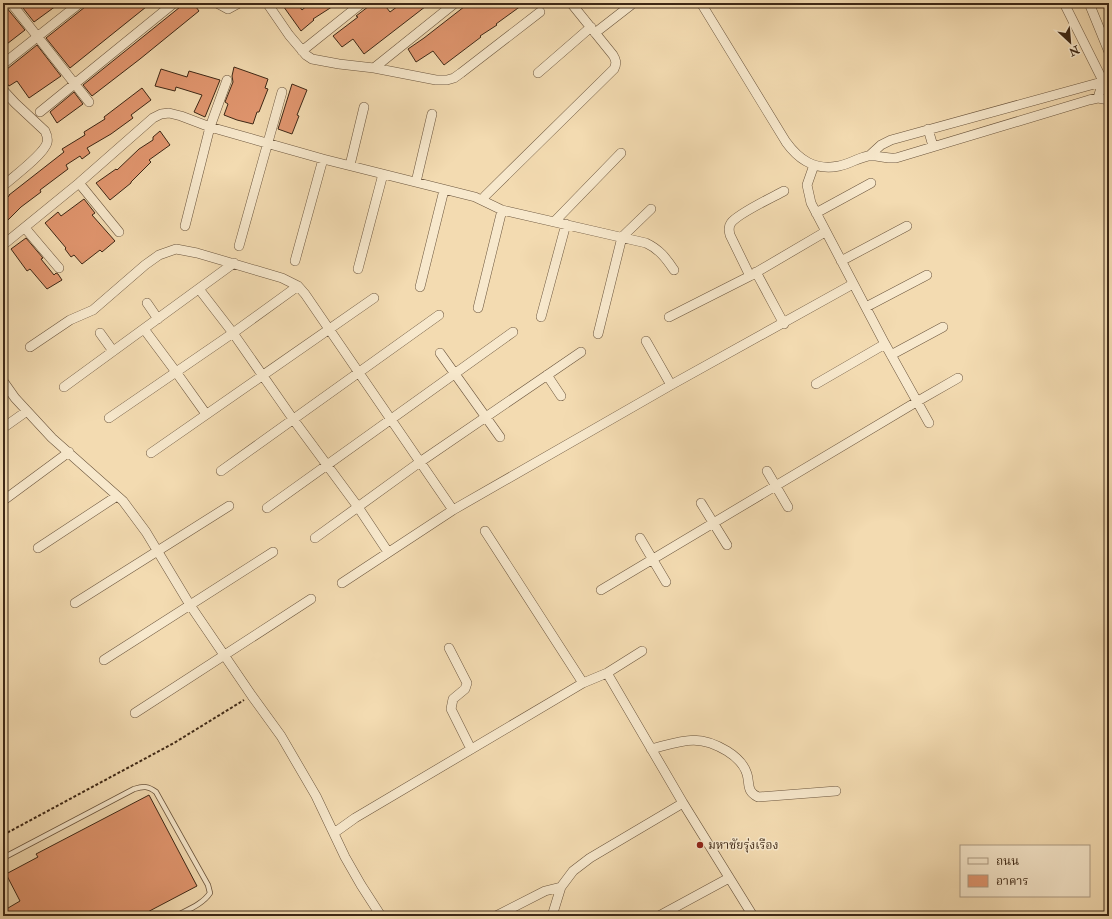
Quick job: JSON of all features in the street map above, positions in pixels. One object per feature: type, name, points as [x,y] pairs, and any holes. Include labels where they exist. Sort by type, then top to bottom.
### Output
[{"type":"street","points":[[11,3],[89,102]]},
{"type":"street","points":[[3,64],[80,3]]},
{"type":"street","points":[[40,112],[174,3]]},
{"type":"street","points":[[218,3],[228,9],[239,3]]},
{"type":"street","points":[[268,3],[289,35],[306,56],[312,59],[374,68],[436,80],[447,80],[454,78],[540,12]]},
{"type":"street","points":[[302,51],[362,3]]},
{"type":"street","points":[[374,68],[455,3]]},
{"type":"street","points":[[483,199],[484,196],[614,69],[617,64],[616,59],[571,3]]},
{"type":"street","points":[[701,3],[786,142],[795,154],[807,162],[820,167],[838,166],[869,156],[896,158],[1098,98],[1109,100]]},
{"type":"street","points":[[1064,3],[1106,81]]},
{"type":"street","points":[[1089,3],[1109,52]]},
{"type":"street","points":[[538,73],[593,30],[631,5]]},
{"type":"street","points":[[185,226],[210,127],[227,80]]},
{"type":"street","points":[[869,156],[881,145],[891,140],[1106,81]]},
{"type":"street","points":[[1098,98],[1106,81]]},
{"type":"street","points":[[3,90],[45,131],[48,142],[45,148],[38,155],[3,186]]},
{"type":"street","points":[[239,246],[282,92]]},
{"type":"street","points":[[350,165],[364,107]]},
{"type":"street","points":[[3,245],[79,183],[143,126],[157,116],[169,113],[210,127],[323,159],[483,199],[502,210],[646,243],[654,246],[661,252],[674,270]]},
{"type":"street","points":[[416,182],[432,114]]},
{"type":"street","points":[[928,129],[933,146]]},
{"type":"street","points":[[555,221],[621,153]]},
{"type":"street","points":[[294,261],[323,159]]},
{"type":"street","points":[[814,165],[807,185],[811,203],[885,344],[929,423]]},
{"type":"street","points":[[358,269],[383,174]]},
{"type":"street","points":[[79,183],[119,232]]},
{"type":"street","points":[[816,213],[871,183]]},
{"type":"street","points":[[420,287],[444,190]]},
{"type":"street","points":[[784,191],[740,215],[731,222],[729,229],[730,235],[784,324]]},
{"type":"street","points":[[598,334],[622,237],[651,209]]},
{"type":"street","points":[[478,308],[502,210]]},
{"type":"street","points":[[541,317],[566,224]]},
{"type":"street","points":[[841,261],[907,226]]},
{"type":"street","points":[[25,228],[59,268]]},
{"type":"street","points":[[669,317],[753,274],[825,232]]},
{"type":"street","points":[[30,347],[70,320],[93,310],[145,265],[159,255],[176,249],[234,263],[282,278],[298,286],[453,510]]},
{"type":"street","points":[[64,387],[234,263]]},
{"type":"street","points":[[866,307],[927,275]]},
{"type":"street","points":[[342,583],[453,510],[853,284]]},
{"type":"street","points":[[109,418],[233,333],[298,286]]},
{"type":"street","points":[[199,289],[233,333],[326,465],[358,507],[388,552]]},
{"type":"street","points":[[151,453],[374,298]]},
{"type":"street","points":[[148,303],[158,319]]},
{"type":"street","points":[[221,471],[438,315]]},
{"type":"street","points":[[891,355],[943,327]]},
{"type":"street","points":[[144,329],[206,414]]},
{"type":"street","points":[[266,508],[513,332]]},
{"type":"street","points":[[100,333],[113,351]]},
{"type":"street","points":[[646,341],[672,385]]},
{"type":"street","points":[[816,384],[885,344]]},
{"type":"street","points":[[315,538],[420,462],[581,352]]},
{"type":"street","points":[[440,353],[500,437]]},
{"type":"street","points":[[547,375],[560,396]]},
{"type":"street","points":[[601,590],[958,378]]},
{"type":"street","points":[[3,381],[15,398],[52,438],[123,501],[146,532],[190,605],[281,736],[316,796],[345,857],[381,916]]},
{"type":"street","points":[[3,428],[27,411]]},
{"type":"street","points":[[4,500],[69,452]]},
{"type":"street","points":[[767,471],[788,507]]},
{"type":"street","points":[[38,548],[117,496]]},
{"type":"street","points":[[701,503],[727,545]]},
{"type":"street","points":[[75,603],[229,506]]},
{"type":"street","points":[[485,532],[583,683]]},
{"type":"street","points":[[640,538],[666,582]]},
{"type":"street","points":[[104,660],[273,552]]},
{"type":"street","points":[[135,713],[310,599]]},
{"type":"street","points":[[449,648],[467,683],[465,689],[453,699],[451,709],[471,749]]},
{"type":"street","points":[[334,833],[355,818],[471,749],[583,683],[607,672],[642,651]]},
{"type":"street","points":[[607,672],[683,803],[753,916]]},
{"type":"street","points":[[651,749],[685,740],[696,739],[715,744],[733,755],[742,765],[747,774],[749,789],[752,794],[758,797],[836,791]]},
{"type":"street","points":[[552,916],[561,887],[573,871],[590,858],[683,803]]},
{"type":"street","points":[[659,916],[729,878]]},
{"type":"street","points":[[496,916],[545,891],[561,887]]},
{"type":"lane","points":[[3,858],[134,789],[148,787],[156,792],[208,885],[210,893],[202,902],[176,916]]},
{"type":"path","points":[[3,835],[174,743],[252,696]]},
{"type":"building","points":[[3,3],[5,3],[6,7],[25,30],[3,47]]},
{"type":"building","points":[[19,3],[60,3],[34,22]]},
{"type":"building","points":[[90,3],[151,3],[70,68],[46,38]]},
{"type":"building","points":[[185,3],[193,3],[199,11],[92,96],[83,85]]},
{"type":"building","points":[[281,3],[297,3],[302,10],[310,3],[338,3],[313,19],[314,20],[301,31]]},
{"type":"building","points":[[373,3],[383,3],[390,12],[402,3],[430,3],[364,54],[353,39],[342,47],[333,36],[358,17],[356,16]]},
{"type":"building","points":[[469,3],[525,3],[444,65],[433,51],[416,62],[408,49]]},
{"type":"building","points":[[37,45],[61,76],[29,98],[17,81],[9,86],[3,78],[3,70],[7,69]]},
{"type":"building","points":[[234,67],[268,79],[265,88],[268,89],[253,124],[224,115],[228,104],[225,102],[233,82],[232,76]]},
{"type":"building","points":[[161,69],[187,77],[189,71],[220,80],[205,117],[194,112],[202,95],[176,87],[175,91],[155,86]]},
{"type":"building","points":[[292,84],[307,90],[297,115],[299,116],[292,134],[278,129]]},
{"type":"building","points":[[142,88],[151,100],[131,115],[133,118],[111,134],[87,148],[90,153],[82,159],[80,156],[66,165],[68,169],[40,190],[41,192],[21,207],[7,221],[3,216],[3,201],[9,195],[64,152],[62,149],[85,135],[84,132],[105,119],[104,117]]},
{"type":"building","points":[[74,92],[83,104],[57,123],[50,112]]},
{"type":"building","points":[[160,131],[170,145],[149,160],[151,162],[131,183],[110,200],[96,183],[116,169],[117,170],[139,149],[153,140],[153,137]]},
{"type":"building","points":[[84,199],[95,213],[92,215],[115,241],[102,252],[100,250],[82,264],[74,255],[71,257],[65,249],[66,248],[45,223],[58,212],[61,216]]},
{"type":"building","points":[[26,238],[43,258],[41,259],[54,275],[56,273],[58,274],[62,280],[47,289],[30,269],[27,271],[11,249]]},
{"type":"building","points":[[149,795],[197,886],[140,916],[3,916],[3,911],[20,901],[6,874],[38,857],[36,854]]},
{"type":"place","name":"มหาชัยรุ่งเรือง","points":[[700,845]]}]
